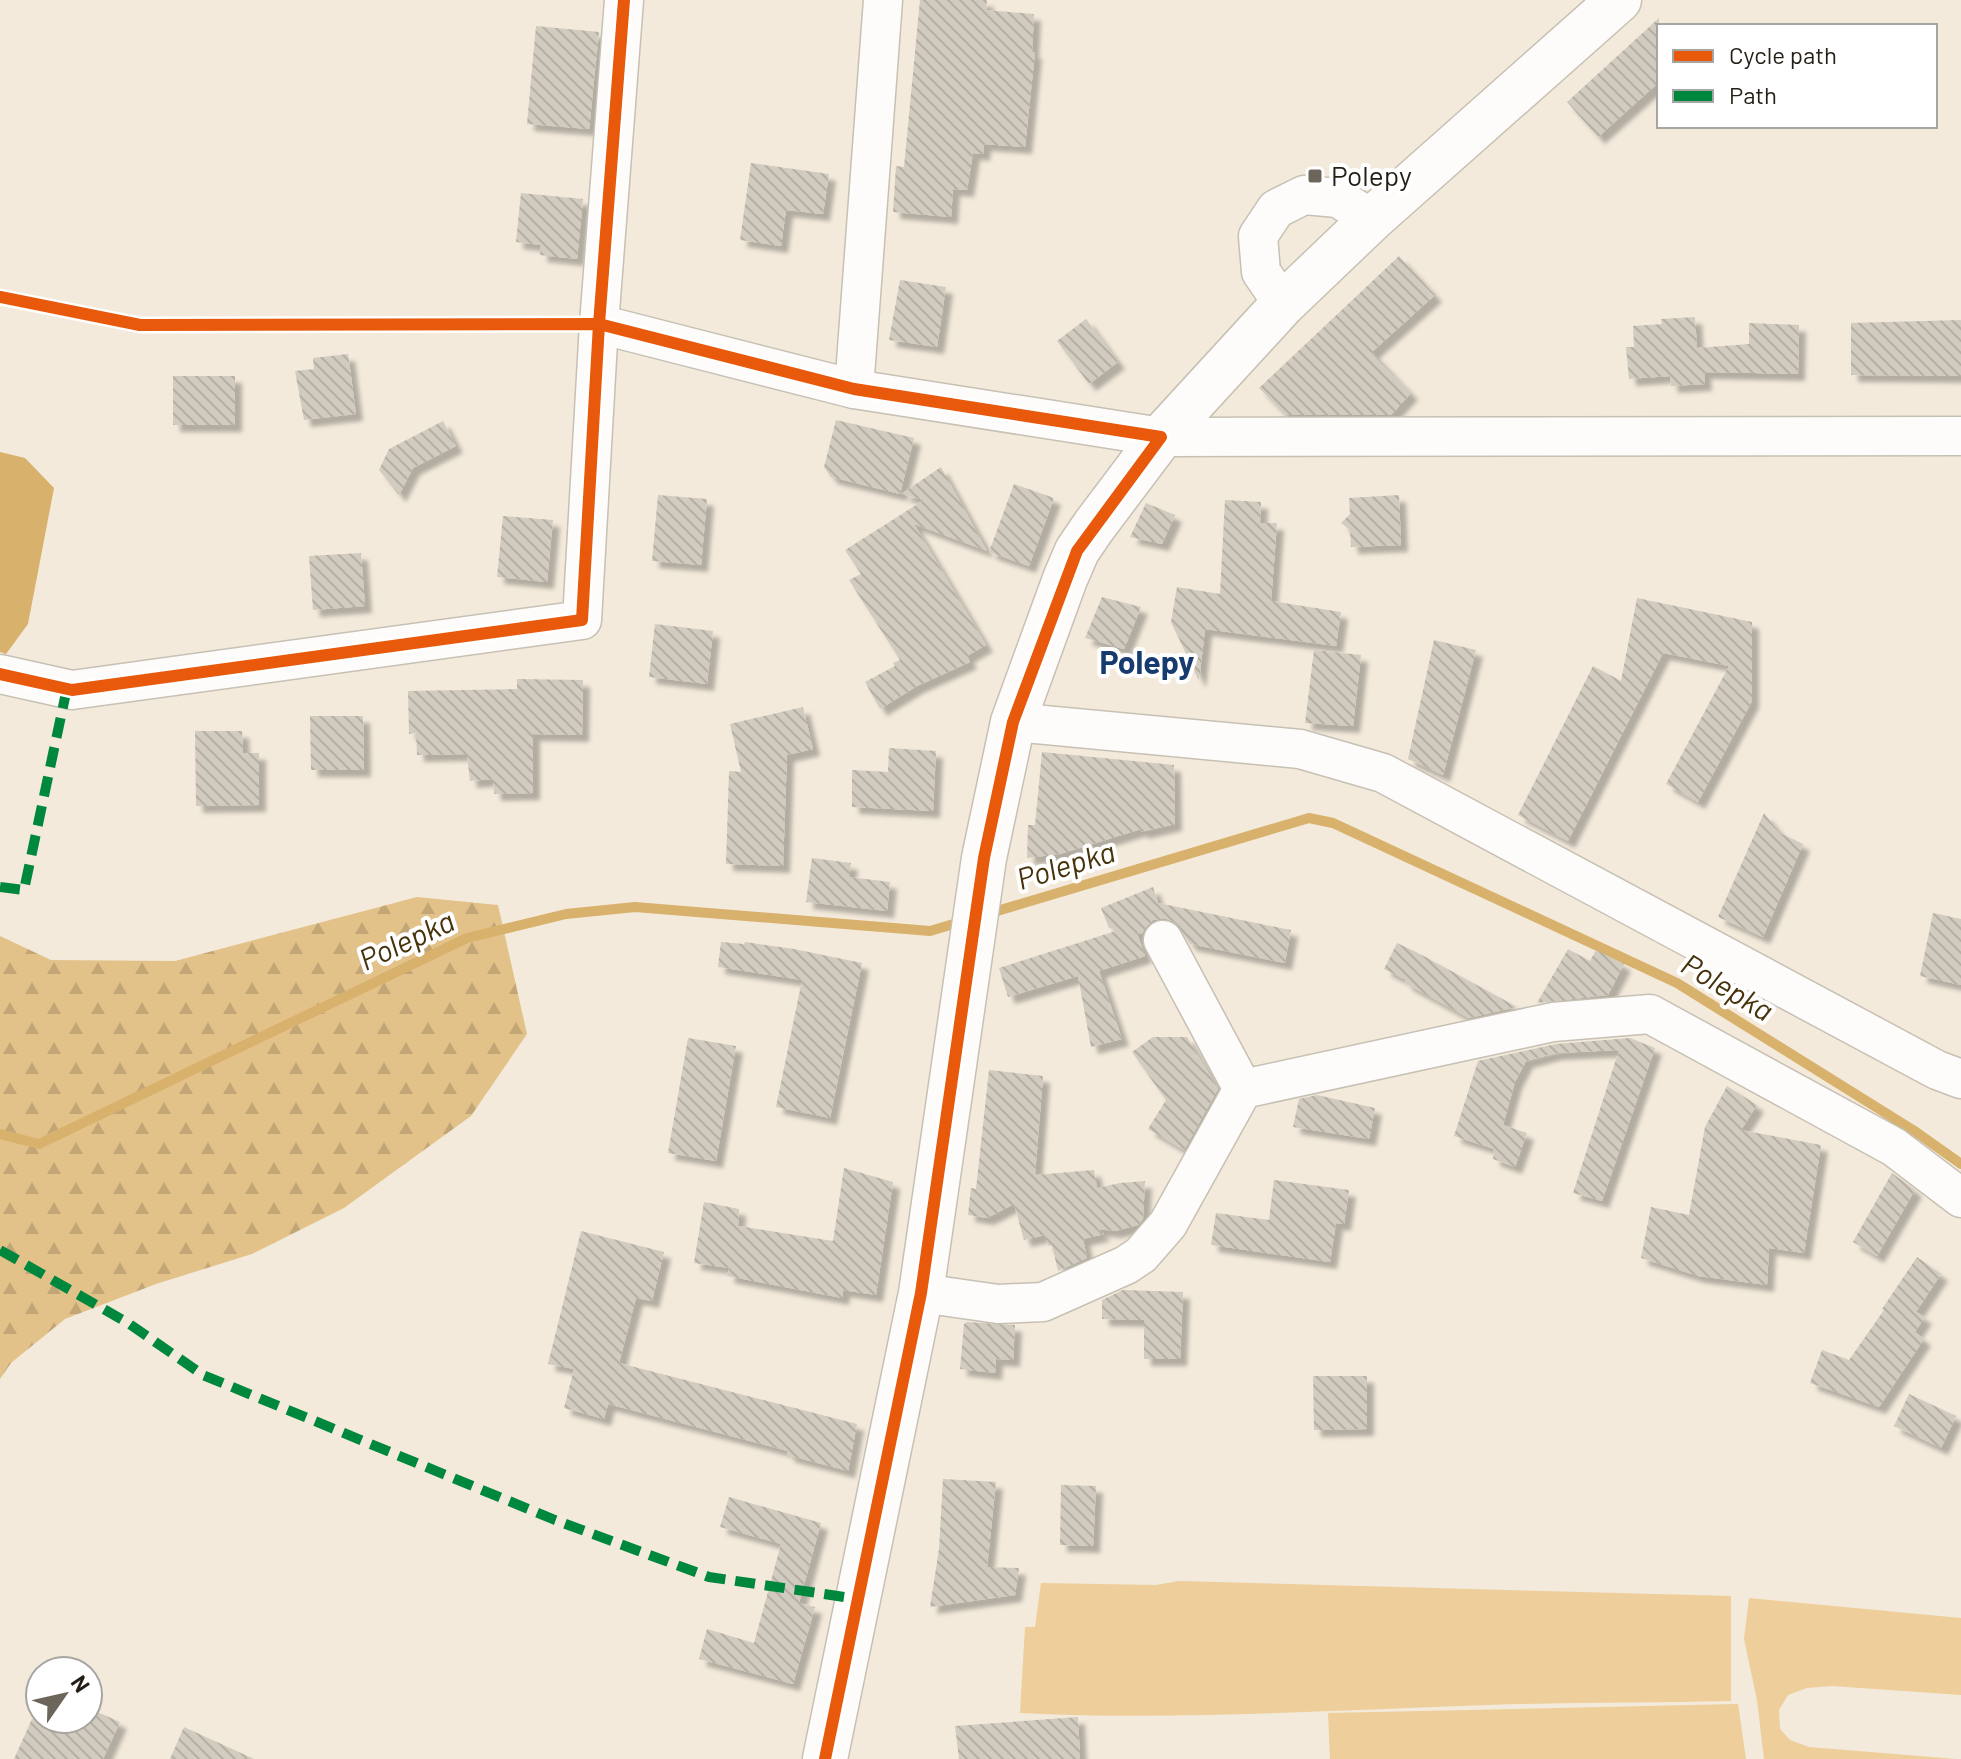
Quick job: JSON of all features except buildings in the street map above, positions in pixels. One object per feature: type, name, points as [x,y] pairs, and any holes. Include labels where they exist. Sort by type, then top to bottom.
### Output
[{"type":"street","points":[[0,674],[72,690],[582,620],[599,324],[624,0]]},
{"type":"street","points":[[854,389],[883,0]]},
{"type":"street","points":[[825,1759],[921,1293],[984,858],[1013,722],[1077,551],[1161,437],[1283,304],[1372,219],[1619,0]]},
{"type":"street","points":[[1283,304],[1261,272],[1258,236],[1276,209],[1304,195],[1338,198],[1372,219]]},
{"type":"street","points":[[599,324],[854,389],[1161,437],[1961,436]]},
{"type":"street","points":[[1013,722],[1300,749],[1383,773],[1937,1070],[1961,1079]]},
{"type":"street","points":[[1163,940],[1243,1089]]},
{"type":"street","points":[[921,1293],[998,1304],[1043,1302],[1110,1274],[1134,1260],[1168,1224],[1243,1089],[1553,1022],[1650,1014],[1894,1147],[1961,1198]]},
{"type":"shaded area","points":[[0,452],[25,458],[54,488],[28,624],[6,654],[0,652]]},
{"type":"shaded area","points":[[1179,1581],[1731,1596],[1731,1701],[1518,1704],[1196,1715],[1020,1713],[1025,1627],[1035,1627],[1041,1583],[1156,1585]]},
{"type":"shaded area","points":[[1749,1598],[1961,1618],[1961,1695],[1832,1686],[1807,1688],[1788,1695],[1779,1710],[1780,1729],[1790,1740],[1809,1747],[1956,1759],[1764,1759],[1757,1700],[1744,1639]]},
{"type":"shaded area","points":[[1738,1704],[1746,1759],[1330,1759],[1328,1713]]},
{"type":"green space","points":[[417,897],[498,905],[527,1034],[471,1116],[344,1208],[252,1254],[156,1284],[65,1319],[11,1363],[0,1379],[0,936],[51,960],[175,961]]},
{"type":"waterway","name":"Polepka","points":[[987,914],[1309,818],[1333,823],[1677,983],[1916,1132],[1961,1164]]},
{"type":"waterway","name":"Polepka","points":[[0,1134],[39,1144],[467,938],[566,914],[635,907],[930,931],[964,921]]},
{"type":"marked path","points":[[0,887],[24,890],[67,688]]},
{"type":"marked path","points":[[0,1250],[128,1323],[203,1375],[555,1520],[709,1577],[858,1599]]},
{"type":"cycle path","points":[[0,674],[72,690],[582,620],[599,324],[624,0]]},
{"type":"cycle path","points":[[0,297],[140,325],[599,324],[854,389],[1161,437],[1077,551],[1013,722],[984,858],[921,1293],[825,1759]]},
{"type":"place","name":"Polepy","points":[[1315,176]]},
{"type":"district","name":"Polepy","points":[[1147,663]]}]
